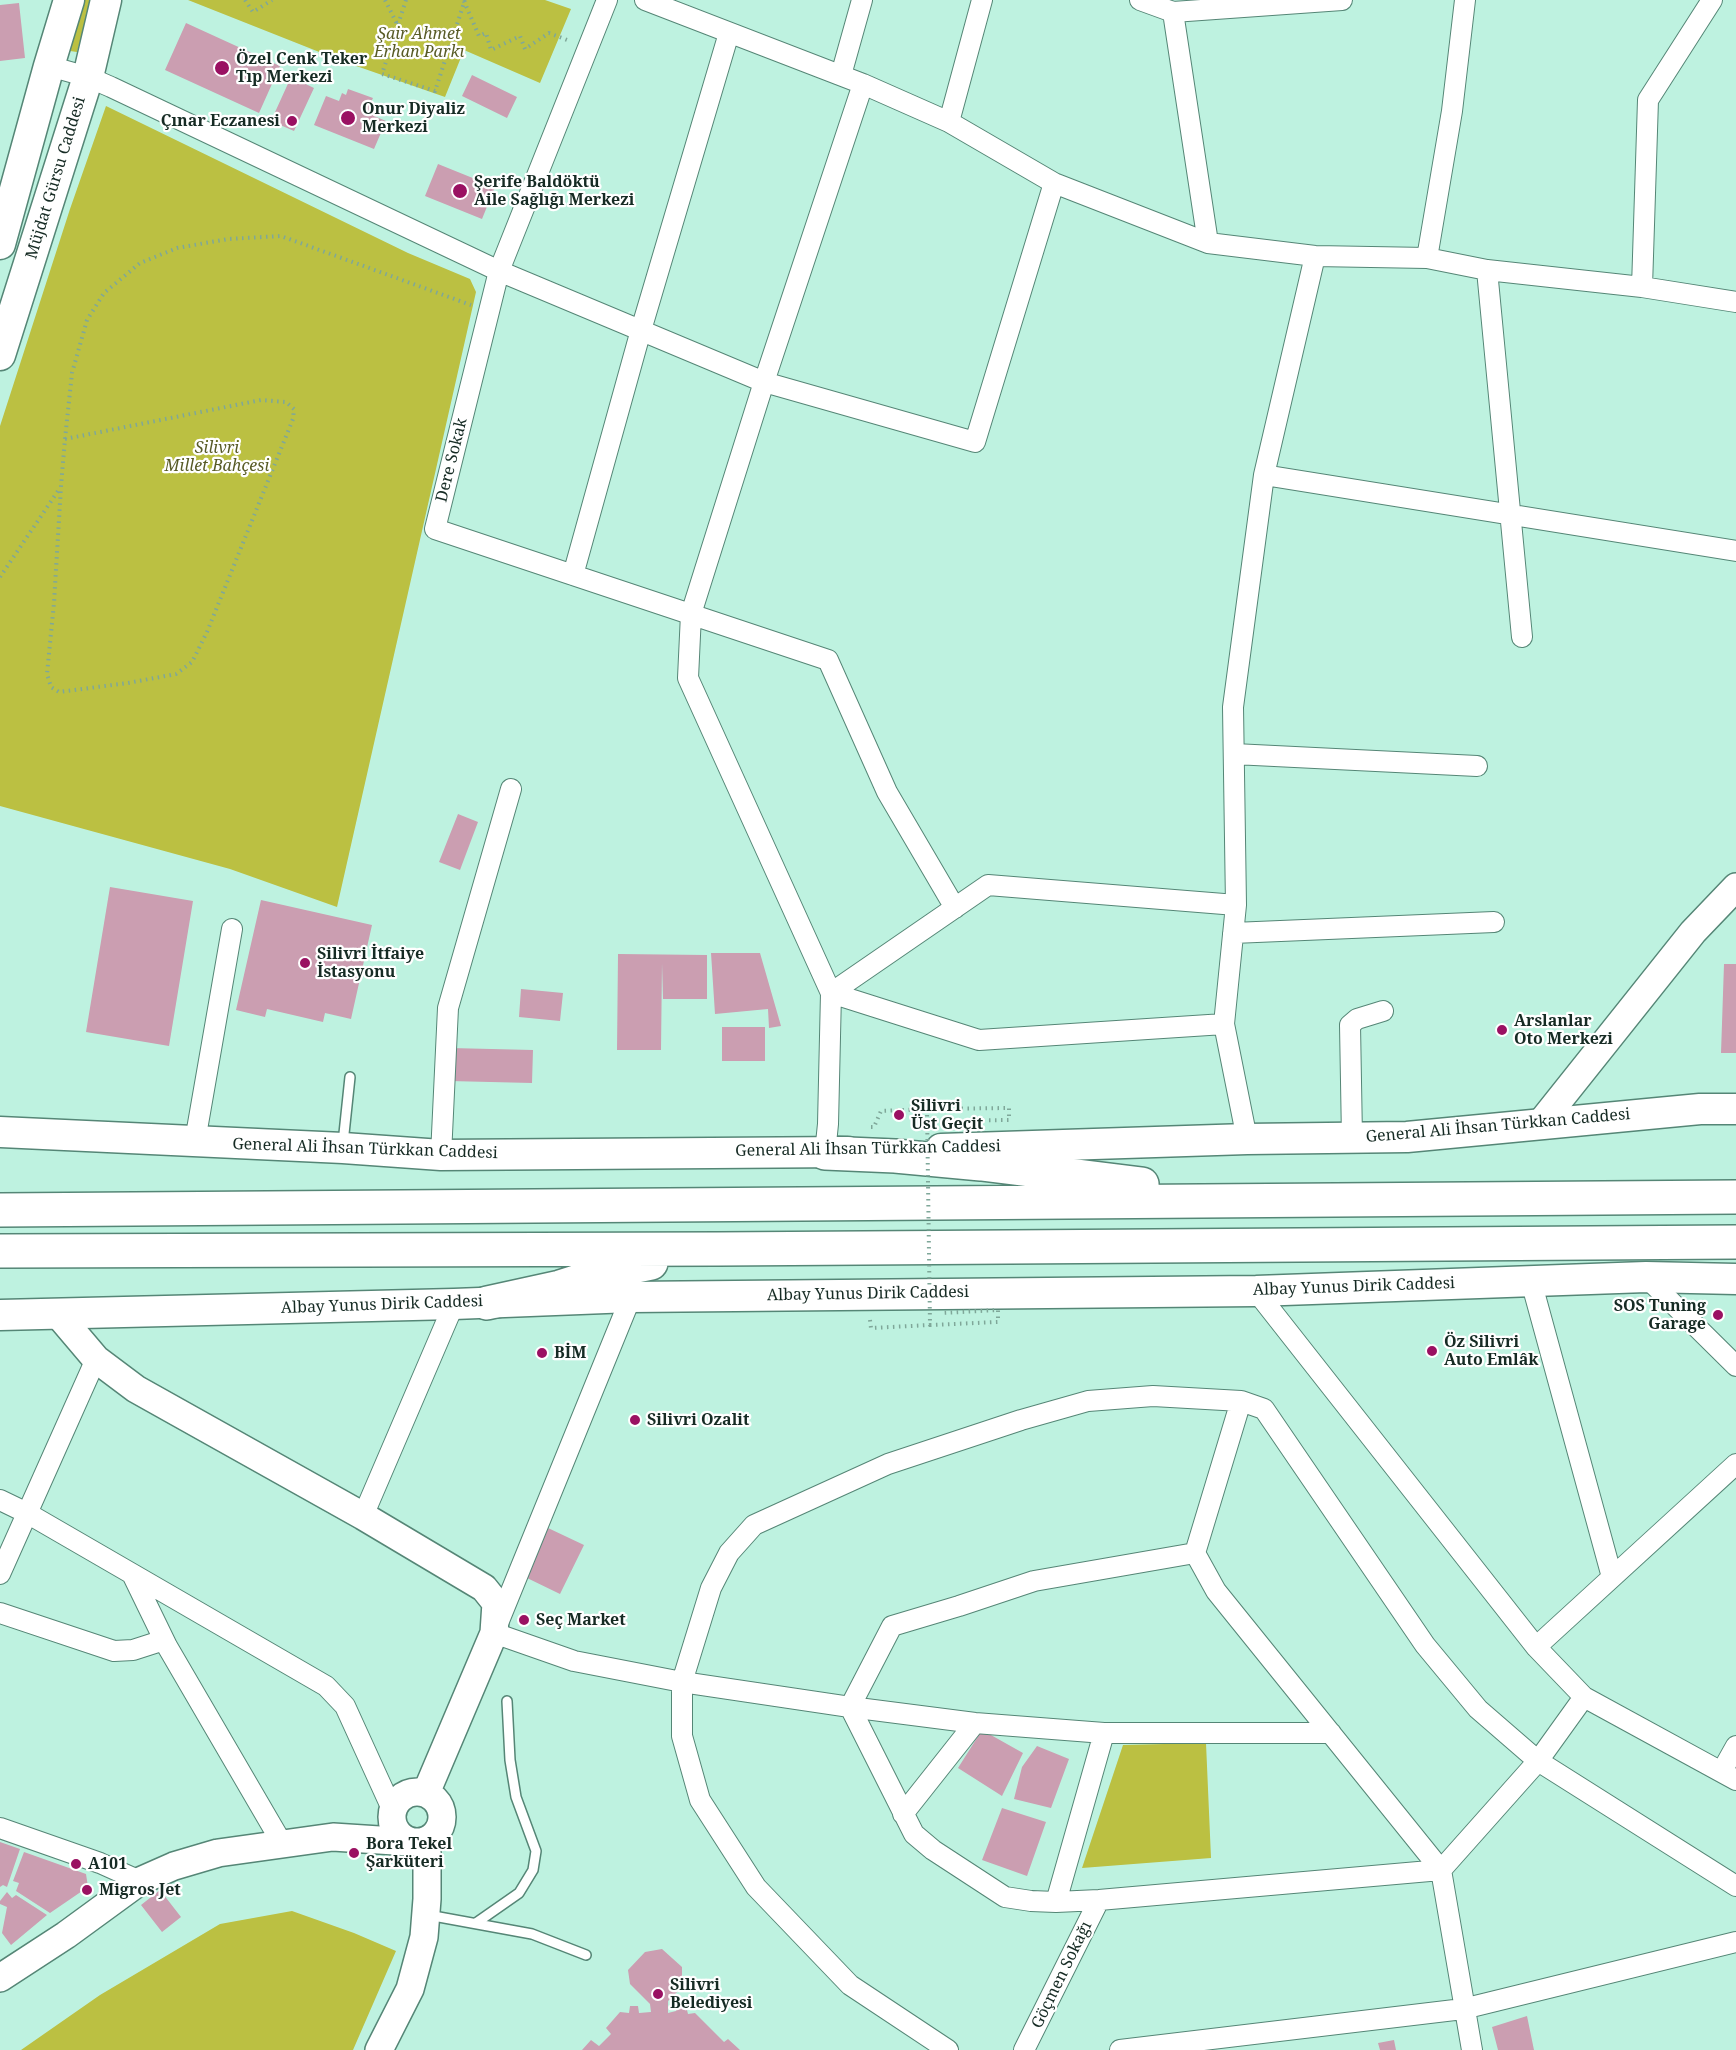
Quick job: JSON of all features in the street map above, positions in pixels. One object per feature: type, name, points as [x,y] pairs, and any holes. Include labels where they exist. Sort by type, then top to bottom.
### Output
[{"type":"highway","points":[[827,1138],[895,1156],[1132,1183],[1244,1200]]},
{"type":"highway","points":[[0,1210],[1736,1197]]},
{"type":"highway","points":[[0,1251],[1736,1242]]},
{"type":"highway","points":[[487,1302],[560,1287],[607,1272],[717,1249]]},
{"type":"main road","name":"Müjdat Gürsu Caddesi","points":[[0,244],[8,190],[69,0]]},
{"type":"main road","name":"Müjdat Gürsu Caddesi","points":[[0,355],[88,77],[106,0]]},
{"type":"main road","points":[[1540,1124],[1693,932],[1736,887]]},
{"type":"main road","name":"General Ali İhsan Türkkan Caddesi","points":[[0,1132],[441,1155],[746,1152],[827,1138],[1407,1137],[1700,1109],[1736,1109]]},
{"type":"main road","name":"Albay Yunus Dirik Caddesi","points":[[0,1315],[454,1304],[631,1297],[1257,1291],[1646,1277],[1736,1279]]},
{"type":"main road","points":[[57,1314],[96,1359],[136,1389],[363,1516],[484,1588],[496,1603],[494,1633],[426,1793]]},
{"type":"main road","points":[[0,1978],[66,1935],[140,1881],[174,1866],[218,1853],[333,1837],[418,1841],[439,1829],[442,1813],[434,1798],[426,1793],[410,1793],[396,1802],[392,1809],[392,1825],[402,1838],[418,1841]]},
{"type":"main road","points":[[333,1837],[392,1809]]},
{"type":"main road","points":[[379,2050],[410,1989],[424,1937],[426,1914],[418,1841]]},
{"type":"street","name":"Dere Sokak","points":[[607,0],[499,271],[435,529],[828,660],[887,792],[955,908]]},
{"type":"street","points":[[645,0],[863,84],[949,122],[1054,183],[1208,243],[1315,256],[1427,258],[1487,270],[1642,287],[1736,302]]},
{"type":"street","points":[[841,75],[862,0]]},
{"type":"street","points":[[949,122],[981,0]]},
{"type":"street","points":[[1140,0],[1173,12],[1342,0]]},
{"type":"street","points":[[1427,258],[1452,111],[1465,0]]},
{"type":"street","points":[[1642,287],[1648,100],[1712,0]]},
{"type":"street","points":[[1173,12],[1208,243]]},
{"type":"street","points":[[573,575],[641,330],[729,33]]},
{"type":"street","points":[[49,66],[88,77],[499,271],[764,382],[975,442],[1054,183]]},
{"type":"street","points":[[827,1138],[831,993],[688,678],[691,614],[764,382],[863,84]]},
{"type":"street","points":[[1247,1139],[1224,1024],[1236,905],[1233,707],[1264,475],[1315,256]]},
{"type":"street","points":[[1487,270],[1522,638]]},
{"type":"street","points":[[1264,475],[1736,552]]},
{"type":"street","points":[[1234,754],[1477,766]]},
{"type":"street","points":[[441,1155],[448,1008],[511,789]]},
{"type":"street","points":[[831,993],[988,885],[1236,905]]},
{"type":"street","points":[[1233,933],[1494,921]]},
{"type":"street","points":[[195,1142],[232,929]]},
{"type":"street","points":[[831,993],[979,1040],[1224,1024]]},
{"type":"street","points":[[1352,1138],[1350,1025],[1357,1019],[1383,1011]]},
{"type":"street","points":[[1646,1277],[1736,1366]]},
{"type":"street","points":[[1531,1281],[1612,1577]]},
{"type":"street","points":[[1257,1291],[1536,1647],[1584,1696],[1729,1775],[1736,1746]]},
{"type":"street","points":[[631,1297],[494,1633],[574,1661],[682,1682],[975,1723],[1104,1733],[1331,1733]]},
{"type":"street","points":[[363,1516],[454,1304]]},
{"type":"street","points":[[0,1574],[96,1359]]},
{"type":"street","points":[[948,2050],[850,1985],[756,1887],[699,1800],[682,1736],[682,1682],[711,1588],[729,1553],[754,1525],[888,1464],[1021,1420],[1088,1401],[1153,1396],[1241,1401],[1264,1409],[1425,1646],[1478,1709],[1538,1761],[1736,1886]]},
{"type":"street","points":[[1241,1401],[1195,1553],[1216,1590],[1441,1870],[1463,2009],[1472,2050]]},
{"type":"street","points":[[1536,1647],[1736,1464]]},
{"type":"street","points":[[0,1500],[27,1513],[326,1686],[345,1706],[392,1809]]},
{"type":"street","points":[[850,1707],[892,1626],[1034,1581],[1195,1553]]},
{"type":"street","points":[[132,1574],[164,1640],[283,1845]]},
{"type":"street","points":[[0,1613],[114,1651],[133,1650],[164,1640]]},
{"type":"street","points":[[850,1707],[914,1834],[933,1850],[1005,1896],[1030,1901],[1056,1902],[1441,1870],[1538,1761],[1584,1696]]},
{"type":"street","points":[[903,1814],[975,1723]]},
{"type":"street","points":[[1056,1902],[1104,1733]]},
{"type":"street","points":[[0,1828],[100,1863],[140,1881]]},
{"type":"street","name":"Göçmen Sokağı","points":[[1024,2050],[1099,1900]]},
{"type":"street","points":[[1120,2050],[1463,2009],[1736,1942]]},
{"type":"lane","points":[[343,1149],[350,1077]]},
{"type":"lane","points":[[476,1923],[519,1893],[533,1870],[536,1851],[516,1797],[510,1760],[507,1701]]},
{"type":"lane","points":[[426,1914],[532,1934],[586,1955]]},
{"type":"path","points":[[245,0],[253,12],[272,0]]},
{"type":"path","points":[[385,0],[398,25]]},
{"type":"path","points":[[406,0],[382,74],[435,90],[465,0]]},
{"type":"path","points":[[465,0],[479,36],[486,33],[491,50],[520,36],[525,49],[549,33],[588,48]]},
{"type":"path","points":[[65,439],[261,400],[286,402],[294,409],[293,419],[207,632],[192,662],[176,674],[59,692],[51,687],[46,674],[54,603],[61,486],[65,439],[72,372],[87,320],[105,293],[140,263],[177,248],[228,239],[281,236],[489,311]]},
{"type":"path","points":[[0,577],[61,486]]},
{"type":"path","points":[[827,1138],[874,1127],[880,1111],[1009,1108],[1009,1120],[941,1121]]},
{"type":"path","points":[[927,1109],[930,1325]]},
{"type":"path","points":[[871,1328],[998,1322],[998,1310],[942,1313]]},
{"type":"green space","points":[[82,0],[91,0],[77,52],[70,51]]},
{"type":"green space","name":"Şair Ahmet Erhan Parkı","points":[[188,0],[545,0],[571,9],[540,83],[464,50],[445,97],[342,61]]},
{"type":"green space","name":"Silivri Millet Bahçesi","points":[[106,106],[408,253],[470,279],[476,292],[337,907],[230,869],[0,806],[0,426]]},
{"type":"green space","points":[[1206,1743],[1211,1858],[1082,1868],[1123,1745]]},
{"type":"green space","points":[[292,1911],[396,1951],[353,2050],[21,2050],[100,1995],[220,1924]]},
{"type":"building","points":[[19,3],[25,58],[0,61],[0,5]]},
{"type":"building","name":"Özel Cenk Teker Tıp Merkezi","points":[[186,23],[280,66],[259,113],[165,70]]},
{"type":"building","points":[[472,75],[517,97],[507,118],[462,96]]},
{"type":"building","points":[[291,77],[314,88],[294,131],[271,121]]},
{"type":"building","name":"Onur Diyaliz Merkezi","points":[[348,89],[373,98],[370,104],[377,106],[374,116],[386,121],[374,149],[314,125],[326,96],[339,101],[342,93],[346,95]]},
{"type":"building","name":"Şerife Baldöktü Aile Sağlığı Merkezi","points":[[438,164],[495,187],[482,219],[425,196]]},
{"type":"building","points":[[458,814],[478,822],[460,870],[439,862]]},
{"type":"building","points":[[110,887],[193,901],[169,1046],[86,1032]]},
{"type":"building","name":"Silivri İtfaiye İstasyonu","points":[[261,900],[372,925],[351,1019],[325,1013],[323,1022],[267,1009],[265,1017],[236,1010]]},
{"type":"building","points":[[711,953],[760,953],[781,1026],[769,1028],[768,1009],[715,1014]]},
{"type":"building","points":[[618,954],[707,955],[707,999],[663,999],[662,963],[661,1050],[617,1050]]},
{"type":"building","points":[[1724,964],[1736,964],[1736,1053],[1721,1053]]},
{"type":"building","points":[[521,989],[563,993],[560,1021],[519,1017]]},
{"type":"building","points":[[722,1027],[765,1027],[765,1061],[722,1061]]},
{"type":"building","points":[[450,1048],[533,1050],[532,1083],[449,1081]]},
{"type":"building","points":[[548,1528],[584,1545],[560,1594],[525,1577]]},
{"type":"building","points":[[982,1730],[1023,1753],[1002,1796],[958,1768]]},
{"type":"building","points":[[1037,1746],[1069,1759],[1051,1808],[1014,1799],[1022,1767]]},
{"type":"building","points":[[1002,1808],[1046,1822],[1027,1876],[982,1860]]},
{"type":"building","points":[[0,1842],[20,1849],[7,1887],[3,1885],[0,1887]]},
{"type":"building","points":[[24,1852],[86,1874],[88,1887],[50,1913],[16,1891],[19,1883],[13,1881]]},
{"type":"building","points":[[160,1890],[181,1917],[162,1932],[141,1905]]},
{"type":"building","points":[[7,1892],[12,1898],[16,1895],[47,1915],[11,1945],[2,1933],[7,1907],[0,1904],[0,1901]]},
{"type":"building","name":"Silivri Belediyesi","points":[[662,1949],[682,1967],[682,1987],[668,2001],[668,2013],[676,2011],[678,2006],[686,2006],[688,2014],[695,2013],[724,2042],[728,2039],[740,2050],[582,2050],[591,2040],[599,2046],[611,2034],[606,2028],[620,2012],[629,2013],[630,2006],[638,2006],[639,2013],[651,2012],[650,2004],[630,1984],[628,1970],[645,1952]]},
{"type":"building","points":[[1527,2016],[1534,2050],[1498,2050],[1492,2027]]},
{"type":"building","points":[[1394,2040],[1396,2050],[1380,2050],[1378,2043]]},
{"type":"place","name":"Özel Cenk Teker Tıp Merkezi","points":[[222,68]]},
{"type":"place","name":"Onur Diyaliz Merkezi","points":[[348,118]]},
{"type":"place","name":"Çınar Eczanesi","points":[[292,121]]},
{"type":"place","name":"Şerife Baldöktü Aile Sağlığı Merkezi","points":[[460,191]]},
{"type":"place","name":"Silivri İtfaiye İstasyonu","points":[[305,963]]},
{"type":"place","name":"Arslanlar Oto Merkezi","points":[[1502,1030]]},
{"type":"place","name":"Silivri Üst Geçit","points":[[899,1115]]},
{"type":"place","name":"SOS Tuning Garage","points":[[1718,1315]]},
{"type":"place","name":"Öz Silivri Auto Emlâk","points":[[1432,1351]]},
{"type":"place","name":"BİM","points":[[542,1353]]},
{"type":"place","name":"Silivri Ozalit","points":[[635,1420]]},
{"type":"place","name":"Seç Market","points":[[524,1620]]},
{"type":"place","name":"Bora Tekel Şarküteri","points":[[354,1853]]},
{"type":"place","name":"A101","points":[[76,1864]]},
{"type":"place","name":"Migros Jet","points":[[87,1890]]},
{"type":"place","name":"Silivri Belediyesi","points":[[658,1994]]}]
